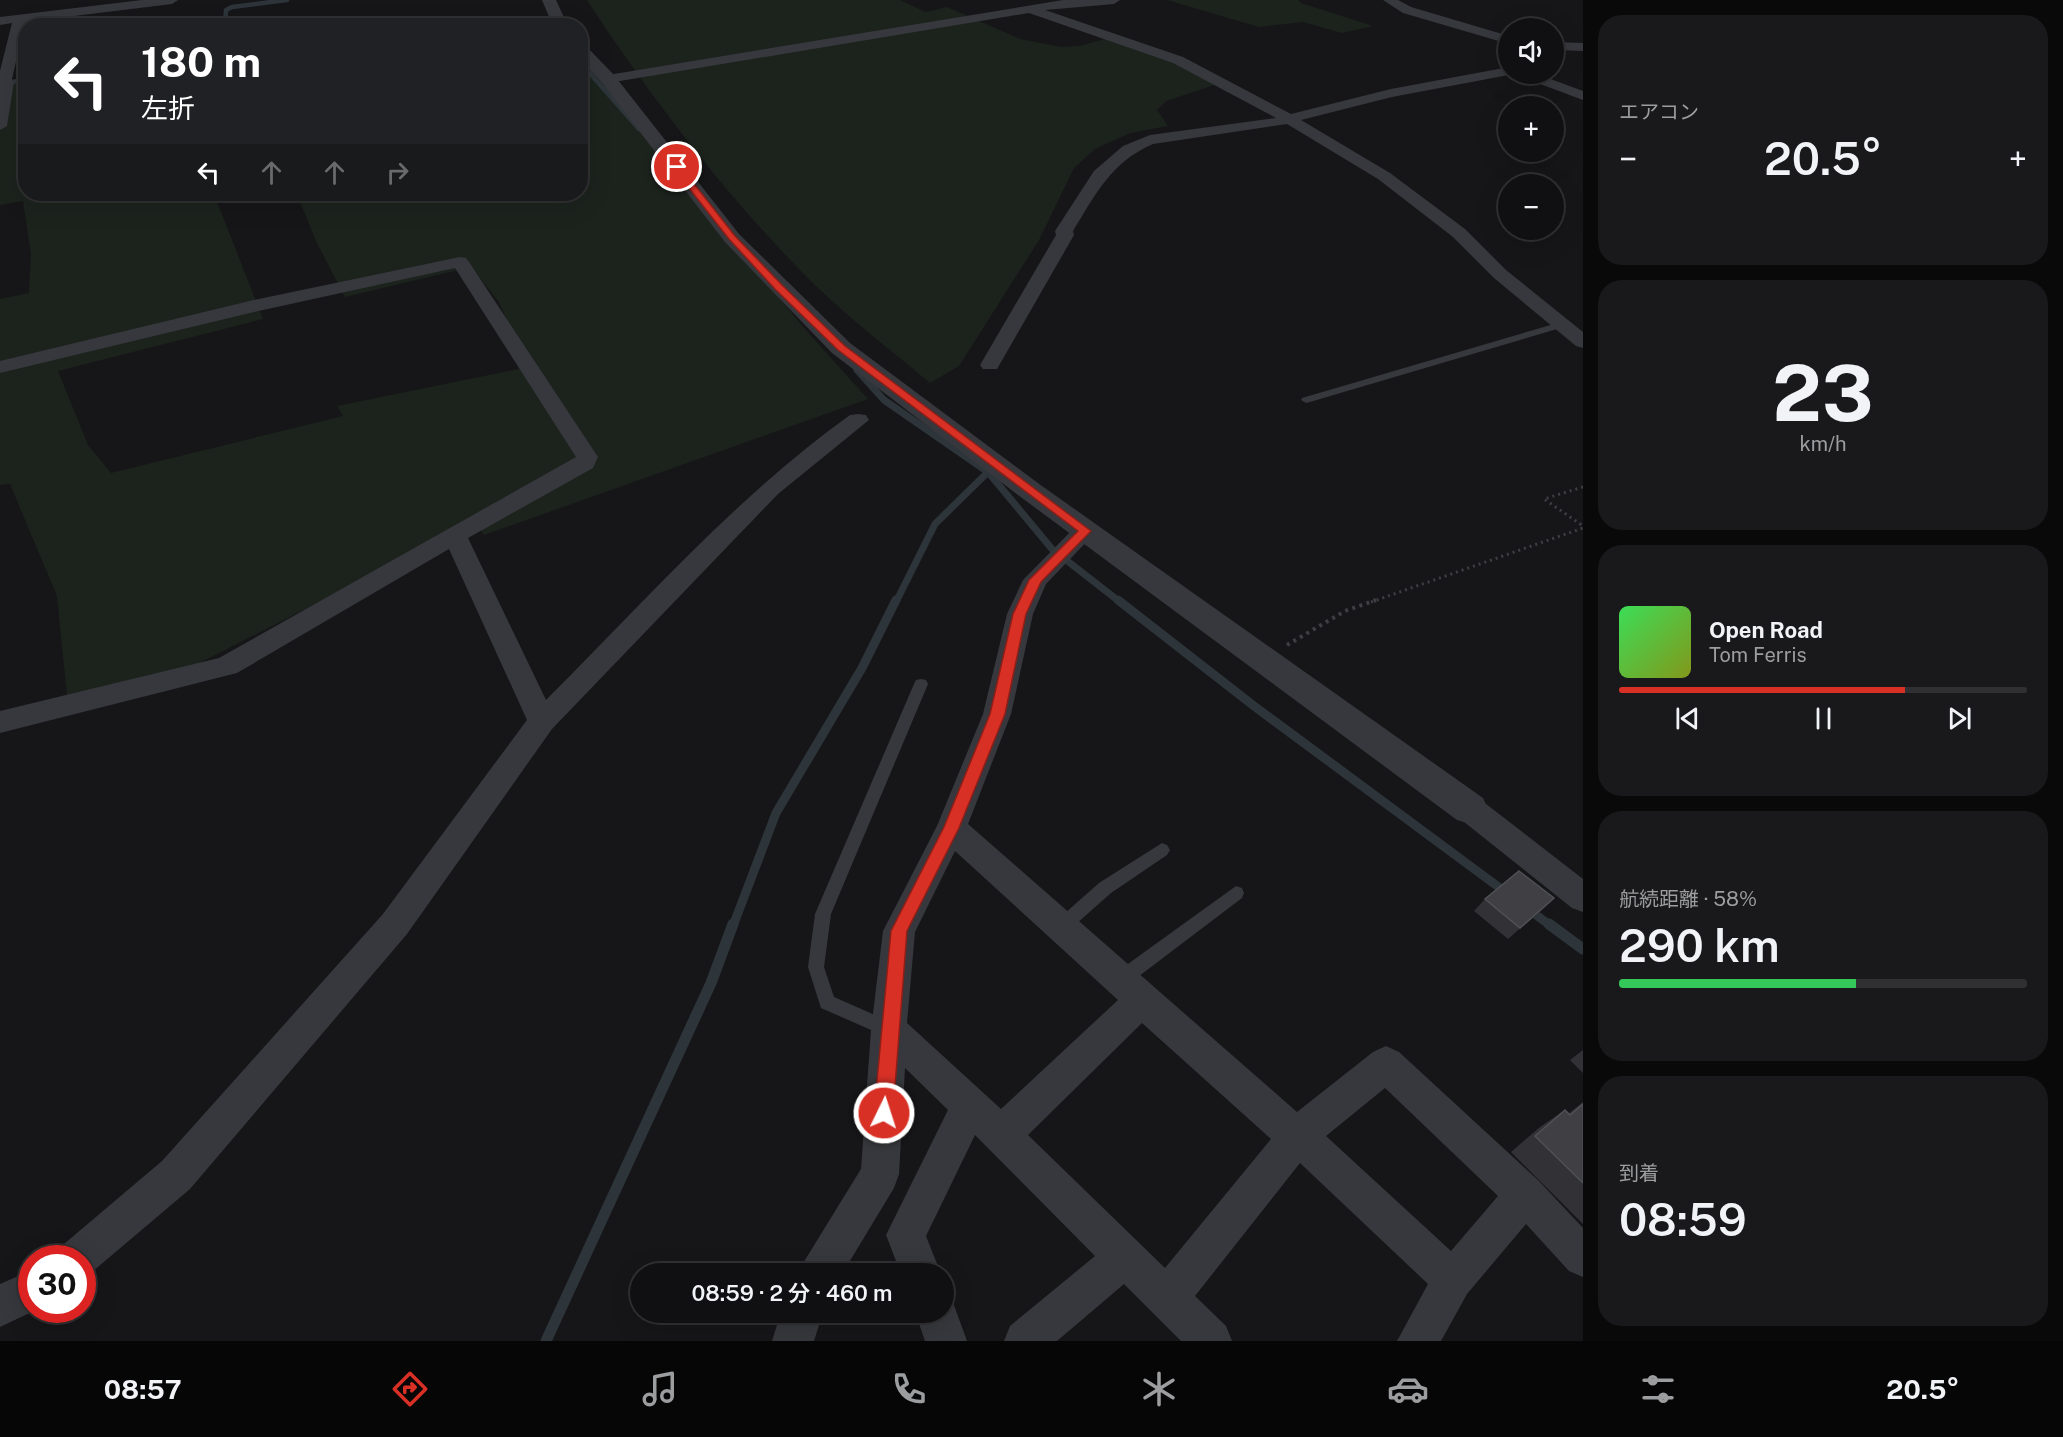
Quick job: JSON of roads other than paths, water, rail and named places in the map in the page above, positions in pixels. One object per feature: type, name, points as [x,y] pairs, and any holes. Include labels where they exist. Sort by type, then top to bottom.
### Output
[{"type":"street","points":[[27,18],[172,0]]},
{"type":"street","points":[[549,0],[557,18]]},
{"type":"street","points":[[608,80],[1067,3],[1114,0]]},
{"type":"street","points":[[1389,0],[1407,10],[1498,37]]},
{"type":"street","points":[[1033,10],[1178,60],[1287,118],[1384,176],[1459,233],[1500,274],[1583,342]]},
{"type":"street","points":[[0,21],[18,19]]},
{"type":"street","points":[[0,126],[5,79],[18,23]]},
{"type":"street","points":[[1564,46],[1583,47]]},
{"type":"street","points":[[588,58],[732,238],[841,348],[1085,531],[1470,809],[1583,898]]},
{"type":"street","points":[[990,365],[1065,235],[1064,231],[1100,174],[1128,148],[1150,140],[1276,122],[1391,93],[1498,72]]},
{"type":"street","points":[[1552,84],[1583,96]]},
{"type":"street","points":[[0,367],[254,306],[460,262],[587,457],[585,463],[227,666],[0,722]]},
{"type":"street","points":[[94,1245],[177,1175],[395,924],[542,721],[770,489],[819,448],[858,420]]},
{"type":"street","points":[[826,1263],[879,1174],[889,1030],[899,931],[951,828],[998,714],[1020,614],[1035,580],[1085,531]]},
{"type":"street","points":[[455,535],[542,721]]},
{"type":"street","points":[[951,828],[1272,1117],[1298,1135],[1453,1280]]},
{"type":"street","points":[[1001,1135],[1131,990]]},
{"type":"street","points":[[889,1030],[1001,1135],[1210,1341]]},
{"type":"street","points":[[1167,1298],[1298,1135],[1386,1064],[1525,1195],[1583,1257]]},
{"type":"street","points":[[917,1263],[906,1235],[970,1105]]},
{"type":"street","points":[[1418,1341],[1453,1280],[1525,1195]]},
{"type":"street","points":[[1025,1341],[1125,1257]]},
{"type":"street","points":[[0,1306],[18,1297]]},
{"type":"street","points":[[793,1341],[799,1323]]},
{"type":"street","points":[[940,1323],[946,1341]]},
{"type":"lane","points":[[1306,400],[1561,325]]},
{"type":"lane","points":[[889,1030],[827,1002],[816,967],[823,914],[921,684]]},
{"type":"lane","points":[[1061,927],[1105,888],[1162,850]]},
{"type":"lane","points":[[1131,990],[1236,893]]},
{"type":"waterway","points":[[226,18],[226,10],[232,7],[287,0]]},
{"type":"waterway","points":[[588,71],[639,129]]},
{"type":"waterway","points":[[0,85],[18,81]]},
{"type":"waterway","points":[[857,370],[884,400],[988,472]]},
{"type":"waterway","points":[[896,602],[935,524],[988,472]]},
{"type":"waterway","points":[[988,472],[1052,549],[1120,602]]},
{"type":"waterway","points":[[733,926],[776,813],[862,668],[896,600]]},
{"type":"waterway","points":[[1118,600],[1254,706],[1508,894]]},
{"type":"waterway","points":[[1528,909],[1551,926]]},
{"type":"waterway","points":[[546,1341],[711,983],[733,924]]},
{"type":"waterway","points":[[1549,924],[1583,949]]}]
